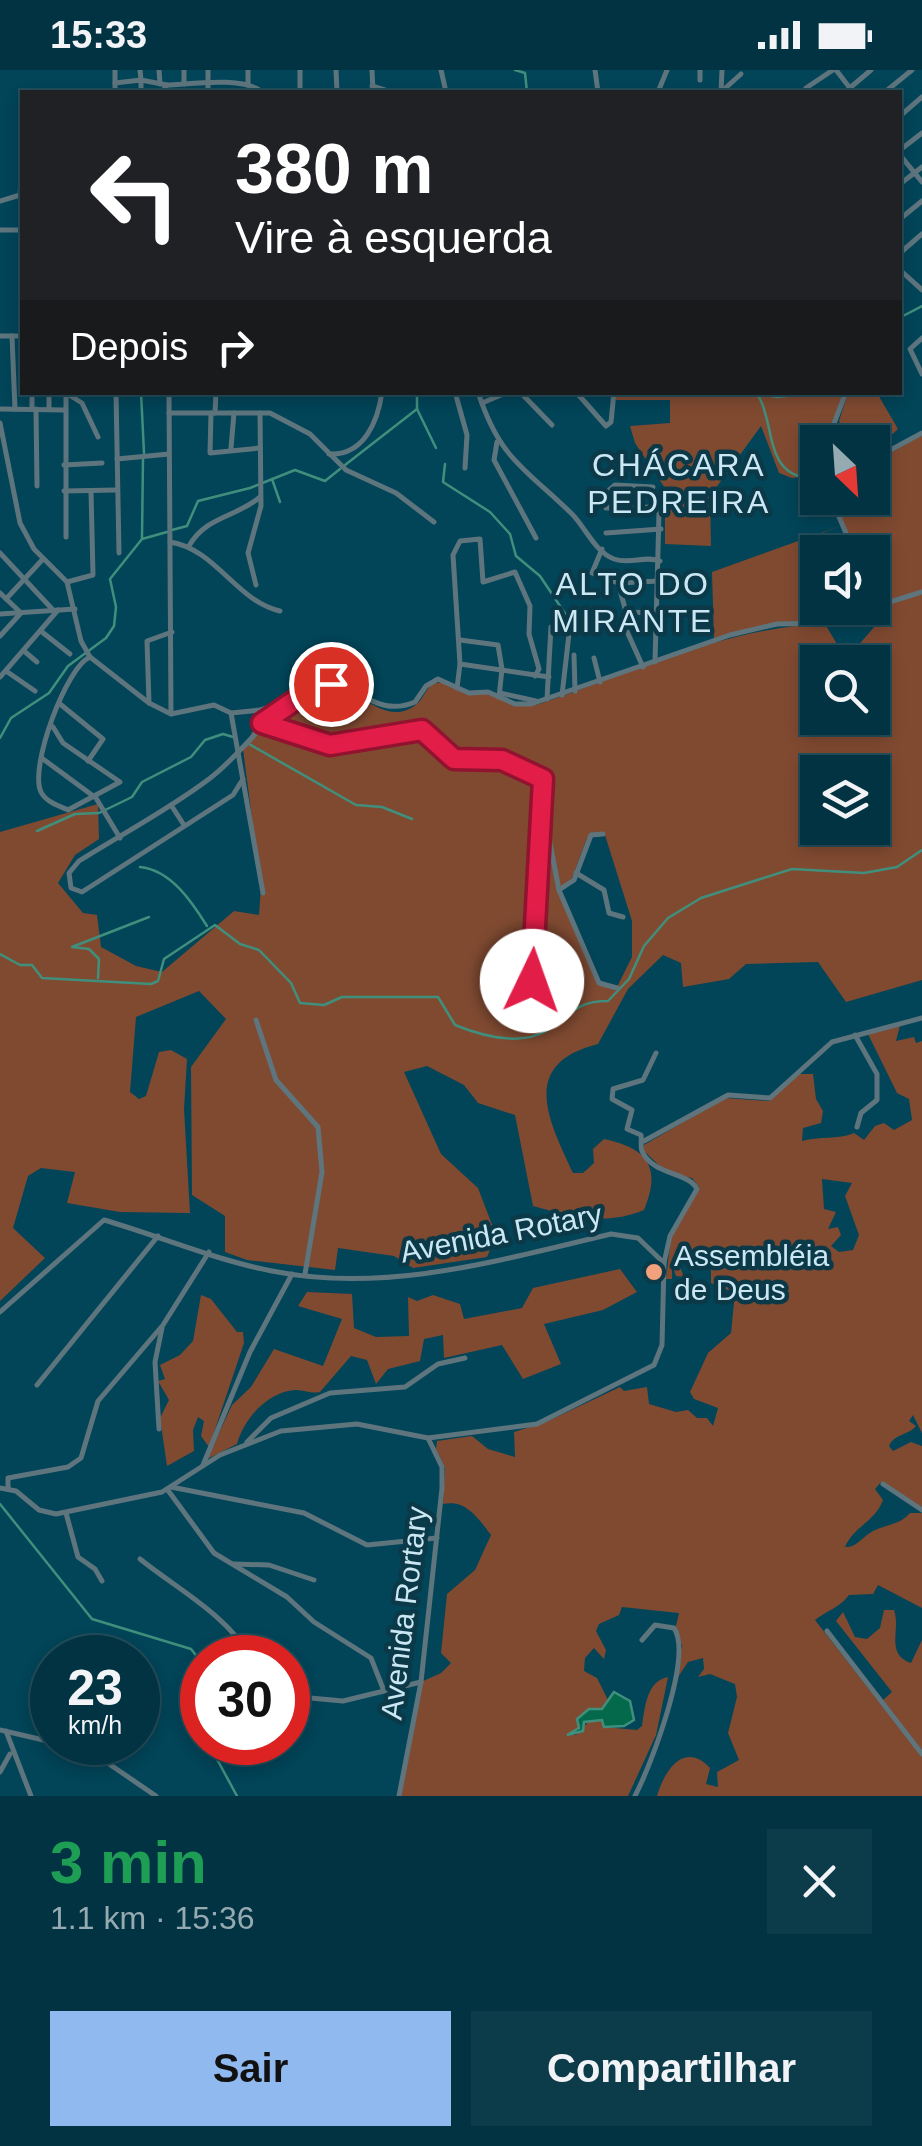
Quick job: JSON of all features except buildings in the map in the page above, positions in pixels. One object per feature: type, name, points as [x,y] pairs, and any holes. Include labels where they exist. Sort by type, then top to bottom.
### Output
[{"type":"street","points":[[115,70],[115,90]]},
{"type":"street","points":[[140,70],[140,90]]},
{"type":"street","points":[[160,70],[163,90]]},
{"type":"street","points":[[184,70],[184,84]]},
{"type":"street","points":[[208,70],[208,89]]},
{"type":"street","points":[[248,70],[248,85]]},
{"type":"street","points":[[372,70],[372,89]]},
{"type":"street","points":[[700,70],[700,80]]},
{"type":"street","points":[[806,88],[834,70],[849,90]]},
{"type":"street","points":[[851,90],[871,70]]},
{"type":"street","points":[[887,90],[912,70]]},
{"type":"street","points":[[723,90],[741,74]]},
{"type":"street","points":[[115,83],[141,80],[208,89],[248,85],[258,90]]},
{"type":"street","points":[[902,114],[922,97]]},
{"type":"street","points":[[902,150],[922,133]]},
{"type":"street","points":[[902,155],[922,182]]},
{"type":"street","points":[[902,182],[922,168]]},
{"type":"street","points":[[902,217],[922,201]]},
{"type":"street","points":[[902,251],[922,234]]},
{"type":"street","points":[[902,272],[922,290]]},
{"type":"street","points":[[0,336],[20,336]]},
{"type":"street","points":[[12,336],[14,409]]},
{"type":"street","points":[[922,338],[910,349],[922,374]]},
{"type":"street","points":[[14,374],[20,375]]},
{"type":"street","points":[[32,395],[37,486]]},
{"type":"street","points":[[48,395],[49,409]]},
{"type":"street","points":[[66,395],[66,537]]},
{"type":"street","points":[[70,395],[80,401],[98,438]]},
{"type":"street","points":[[116,395],[119,554]]},
{"type":"street","points":[[169,395],[172,714]]},
{"type":"street","points":[[216,395],[210,452],[260,448]]},
{"type":"street","points":[[328,453],[350,452],[377,424],[382,395]]},
{"type":"street","points":[[456,395],[466,435],[465,468]]},
{"type":"street","points":[[479,395],[497,442],[516,466],[570,512],[602,550],[624,561],[660,560]]},
{"type":"street","points":[[482,404],[499,395]]},
{"type":"street","points":[[523,395],[552,426]]},
{"type":"street","points":[[579,395],[606,426],[611,422],[614,395]]},
{"type":"street","points":[[833,425],[845,395]]},
{"type":"street","points":[[0,409],[64,410]]},
{"type":"street","points":[[169,412],[270,413],[310,434],[346,470],[396,492],[434,522]]},
{"type":"street","points":[[256,585],[249,544],[260,497],[260,413]]},
{"type":"street","points":[[231,448],[234,414]]},
{"type":"street","points":[[0,423],[20,523],[43,560],[67,582],[87,653],[149,704],[172,714],[214,705],[231,713],[297,699]]},
{"type":"street","points":[[890,450],[922,433]]},
{"type":"street","points":[[497,442],[494,460],[536,538]]},
{"type":"street","points":[[117,459],[169,454]]},
{"type":"street","points":[[64,465],[102,463]]},
{"type":"street","points":[[654,488],[615,485],[607,492],[606,508],[656,508],[661,529],[655,662]]},
{"type":"street","points":[[67,582],[92,576],[91,490]]},
{"type":"street","points":[[64,492],[117,490]]},
{"type":"street","points":[[189,546],[214,520],[250,506],[260,497]]},
{"type":"street","points":[[606,533],[661,529]]},
{"type":"street","points":[[457,688],[460,664],[454,549],[460,541],[477,538],[482,542],[483,582],[513,571],[530,602],[528,634],[539,669],[536,676]]},
{"type":"street","points":[[170,542],[189,546],[264,608],[280,612]]},
{"type":"street","points":[[602,550],[592,573],[618,584],[659,581]]},
{"type":"street","points":[[0,553],[56,611]]},
{"type":"street","points":[[21,613],[3,596],[43,560]]},
{"type":"street","points":[[242,588],[252,576]]},
{"type":"street","points":[[618,584],[627,634],[643,667]]},
{"type":"street","points":[[890,599],[922,592]]},
{"type":"street","points":[[0,614],[75,609]]},
{"type":"street","points":[[0,678],[56,611]]},
{"type":"street","points":[[626,612],[657,613]]},
{"type":"street","points":[[2,632],[21,613]]},
{"type":"street","points":[[243,779],[238,791],[79,893],[69,884],[73,868],[213,776],[262,723],[297,699],[331,684],[375,706],[415,702],[433,681],[499,695],[520,704],[539,702],[744,632],[800,623]]},
{"type":"street","points":[[547,699],[551,627]]},
{"type":"street","points":[[42,632],[70,654]]},
{"type":"street","points":[[149,704],[147,641],[172,632]]},
{"type":"street","points":[[562,695],[569,634]]},
{"type":"street","points":[[459,640],[498,645],[502,670],[499,695]]},
{"type":"street","points":[[24,651],[37,662]]},
{"type":"street","points":[[53,727],[63,743],[120,782],[68,810],[44,797],[40,786],[42,751],[74,669],[87,653]]},
{"type":"street","points":[[574,655],[574,690]]},
{"type":"street","points":[[594,658],[600,682]]},
{"type":"street","points":[[460,664],[548,678]]},
{"type":"street","points":[[6,671],[35,691]]},
{"type":"street","points":[[60,704],[103,739],[88,761]]},
{"type":"street","points":[[231,713],[263,893]]},
{"type":"street","points":[[262,723],[330,745],[402,730],[427,732],[454,759],[498,759],[541,776],[532,981]]},
{"type":"street","points":[[42,751],[46,766],[96,798],[120,838]]},
{"type":"street","points":[[171,805],[184,826]]},
{"type":"street","points":[[539,827],[550,842],[560,890],[599,983],[617,988]]},
{"type":"street","points":[[560,890],[571,883],[590,836],[603,834]]},
{"type":"street","points":[[576,873],[605,892],[609,914],[623,917]]},
{"type":"street","points":[[644,1141],[728,1095],[770,1098],[828,1045],[922,1018]]},
{"type":"street","points":[[256,1020],[276,1080],[318,1127],[322,1172],[305,1274]]},
{"type":"street","points":[[855,1035],[877,1078],[877,1100],[862,1113],[858,1126]]},
{"type":"street","points":[[209,1252],[163,1326],[98,1401],[79,1460],[68,1467],[10,1478],[4,1488],[44,1513],[66,1512],[169,1488],[202,1465],[247,1442],[281,1431],[357,1424],[428,1438],[537,1424],[650,1370],[662,1351],[664,1263],[679,1215],[697,1186],[690,1179],[665,1172],[642,1150],[644,1141],[639,1133],[628,1131],[632,1110],[613,1102],[612,1091],[643,1080],[656,1053]]},
{"type":"street","name":"Avenida Rotary","points":[[0,1312],[104,1220],[292,1274],[431,1274],[611,1234],[638,1238],[664,1263]]},
{"type":"street","points":[[37,1384],[158,1236]]},
{"type":"street","points":[[202,1465],[250,1352],[292,1274]]},
{"type":"street","points":[[159,1429],[155,1362],[163,1326]]},
{"type":"street","points":[[247,1442],[272,1418],[330,1392],[405,1386],[438,1364],[465,1358]]},
{"type":"street","name":"Avenida Rortary","points":[[399,1796],[420,1682],[443,1473],[428,1438]]},
{"type":"street","points":[[884,1484],[922,1510]]},
{"type":"street","points":[[169,1488],[304,1513],[368,1545],[436,1538]]},
{"type":"street","points":[[169,1488],[209,1548],[371,1658],[384,1691]]},
{"type":"street","points":[[66,1512],[78,1557],[102,1581]]},
{"type":"street","points":[[140,1559],[194,1595],[237,1635]]},
{"type":"street","points":[[233,1564],[269,1565],[314,1580]]},
{"type":"street","points":[[635,1796],[651,1762],[681,1652],[674,1628],[656,1625],[642,1640]]},
{"type":"street","points":[[827,1631],[922,1754]]},
{"type":"street","points":[[310,1699],[339,1702],[420,1682]]},
{"type":"street","points":[[3,1730],[30,1736]]},
{"type":"street","points":[[3,1730],[31,1796]]},
{"type":"street","points":[[0,1772],[8,1764],[10,1752]]},
{"type":"street","points":[[111,1765],[156,1796]]},
{"type":"shaded area","points":[[616,395],[843,395],[832,425],[800,425],[800,477],[779,473],[761,426],[710,496],[711,546],[665,544],[665,488],[635,443],[630,426],[670,423],[670,400],[616,400]]},
{"type":"shaded area","points":[[847,395],[878,395],[898,429],[890,436],[890,425],[841,425]]},
{"type":"shaded area","points":[[922,435],[922,591],[890,600],[890,535],[849,535],[840,515],[890,515],[890,453]]},
{"type":"shaded area","points":[[800,540],[800,621],[714,640],[712,572]]},
{"type":"shaded area","points":[[922,593],[922,980],[846,1002],[818,962],[746,964],[729,979],[683,987],[681,963],[663,955],[628,989],[598,1044],[573,1053],[557,1065],[546,1096],[555,1133],[573,1173],[583,1173],[594,1163],[593,1149],[604,1139],[631,1148],[647,1162],[651,1182],[644,1210],[602,1219],[533,1206],[515,1115],[478,1103],[464,1085],[427,1066],[404,1072],[441,1154],[478,1188],[496,1235],[487,1257],[413,1268],[394,1256],[338,1248],[335,1270],[247,1260],[225,1252],[225,1216],[192,1195],[191,1067],[226,1019],[199,991],[136,1017],[130,1092],[139,1099],[146,1096],[159,1052],[171,1050],[187,1059],[184,1109],[190,1213],[120,1212],[67,1203],[75,1172],[41,1168],[28,1176],[13,1228],[45,1258],[0,1301],[0,832],[98,804],[99,839],[75,855],[58,883],[83,913],[97,915],[101,947],[136,966],[162,972],[234,911],[259,915],[261,887],[243,749],[252,732],[265,727],[332,748],[412,732],[430,739],[452,764],[471,760],[450,756],[432,731],[422,729],[391,729],[329,744],[268,724],[312,692],[340,688],[395,712],[418,703],[432,684],[442,682],[467,694],[487,694],[513,704],[536,705],[714,643],[787,627],[826,625],[838,645],[800,645],[800,735],[890,735],[890,645],[859,645],[875,626],[890,625],[890,604]],"holes":[[[604,832],[632,921],[632,957],[617,987],[599,983],[560,890],[572,878],[587,838]]]},
{"type":"shaded area","points":[[900,1025],[896,1041],[914,1037],[916,1043],[922,1041],[922,1433],[913,1415],[909,1421],[916,1426],[889,1446],[893,1451],[911,1442],[922,1446],[922,1509],[881,1482],[875,1489],[883,1500],[845,1547],[910,1513],[922,1513],[922,1608],[878,1585],[873,1594],[849,1595],[815,1620],[922,1757],[922,1796],[657,1796],[670,1769],[684,1758],[701,1760],[710,1768],[706,1784],[718,1787],[717,1772],[739,1760],[728,1733],[737,1697],[735,1684],[710,1674],[698,1677],[704,1669],[703,1658],[688,1662],[674,1683],[682,1646],[676,1626],[679,1613],[622,1607],[619,1615],[599,1624],[596,1631],[606,1650],[604,1659],[594,1648],[585,1658],[584,1671],[597,1678],[608,1700],[601,1709],[589,1709],[577,1719],[579,1728],[570,1734],[576,1735],[592,1718],[602,1719],[604,1727],[637,1730],[642,1726],[651,1689],[668,1677],[656,1735],[628,1796],[401,1796],[421,1682],[441,1673],[451,1663],[441,1653],[447,1594],[475,1570],[491,1535],[465,1507],[443,1504],[445,1468],[436,1449],[437,1441],[472,1436],[488,1449],[515,1457],[514,1432],[546,1422],[620,1387],[624,1391],[647,1387],[649,1404],[676,1412],[688,1410],[697,1418],[707,1418],[713,1426],[718,1408],[694,1399],[690,1392],[708,1353],[731,1333],[735,1293],[711,1283],[711,1264],[684,1262],[680,1267],[684,1277],[676,1276],[672,1265],[672,1279],[666,1279],[671,1237],[699,1187],[692,1178],[668,1174],[644,1151],[644,1145],[725,1098],[769,1101],[798,1074],[813,1074],[816,1099],[823,1111],[821,1123],[803,1128],[802,1141],[854,1133],[864,1140],[875,1126],[884,1123],[894,1130],[912,1120],[909,1099],[897,1093],[868,1034]],"holes":[[[822,1179],[852,1183],[845,1196],[859,1235],[853,1250],[839,1252],[831,1246],[841,1235],[838,1227],[828,1229],[836,1212],[824,1209]]]},
{"type":"shaded area","points":[[620,1269],[637,1292],[603,1310],[544,1324],[561,1364],[523,1379],[502,1345],[444,1358],[443,1335],[424,1339],[420,1361],[388,1369],[376,1384],[367,1360],[351,1356],[320,1392],[295,1390],[266,1401],[251,1416],[237,1444],[207,1459],[232,1405],[251,1387],[274,1349],[323,1366],[342,1319],[298,1306],[307,1292],[352,1294],[354,1328],[376,1337],[409,1336],[408,1297],[417,1301],[433,1295],[460,1304],[464,1319],[522,1308],[533,1288]]},
{"type":"shaded area","points":[[201,1295],[211,1299],[237,1332],[243,1332],[244,1343],[209,1447],[201,1436],[204,1421],[198,1417],[193,1430],[194,1451],[167,1466],[160,1418],[169,1400],[158,1381],[165,1379],[160,1365],[180,1355],[193,1341]]},
{"type":"shaded area","points":[[884,1610],[894,1610],[896,1648],[903,1659],[911,1663],[922,1640],[922,1752],[883,1700],[892,1692],[836,1621],[843,1612],[855,1637],[867,1639],[880,1628]]},
{"type":"shaded area","points":[[614,1692],[630,1701],[634,1720],[624,1726],[604,1727],[602,1720],[584,1722],[583,1731],[567,1735],[579,1728],[577,1719],[589,1709],[602,1709]]},
{"type":"waterway","points":[[515,70],[525,73],[527,90]]},
{"type":"waterway","points":[[902,316],[922,306]]},
{"type":"waterway","points":[[141,395],[144,453]]},
{"type":"waterway","points":[[345,465],[417,409],[417,395]]},
{"type":"waterway","points":[[766,395],[796,395]]},
{"type":"waterway","points":[[759,397],[780,462],[800,477]]},
{"type":"waterway","points":[[417,409],[436,448]]},
{"type":"waterway","points":[[142,538],[143,459]]},
{"type":"waterway","points":[[445,464],[443,482],[490,512],[510,534],[516,556],[540,576],[572,624]]},
{"type":"waterway","points":[[172,530],[187,526],[198,501],[250,488],[295,470],[325,481],[340,469]]},
{"type":"waterway","points":[[272,479],[280,502]]},
{"type":"waterway","points":[[0,738],[11,718],[49,693],[68,666],[106,638],[114,626],[116,607],[110,579],[142,539],[167,532]]},
{"type":"waterway","points":[[37,831],[75,814],[99,813],[132,797],[142,782],[191,757],[205,740],[223,734],[233,737]]},
{"type":"waterway","points":[[249,744],[356,805],[382,807],[412,819]]},
{"type":"waterway","points":[[0,954],[20,965],[32,965],[42,978],[151,984],[158,981],[164,959],[215,925],[240,944],[259,950],[291,983],[300,1003],[324,1005],[342,997],[438,997],[455,1025],[489,1036],[524,1038],[546,1031],[581,1006],[608,1001],[629,979],[644,946],[668,918],[701,898],[792,869],[864,873],[897,867],[922,850]]},
{"type":"waterway","points":[[140,867],[171,881],[207,926]]},
{"type":"waterway","points":[[98,978],[99,959],[89,949],[72,947],[149,917]]},
{"type":"waterway","points":[[0,1504],[92,1619],[180,1646]]},
{"type":"waterway","points":[[220,1765],[237,1796]]},
{"type":"place","name":"Assembléia de Deus","points":[[654,1272]]},
{"type":"district","name":"CHÁCARA PEDREIRA","points":[[679,484]]},
{"type":"district","name":"ALTO DO MIRANTE","points":[[633,602]]},
{"type":"route","points":[[331,684],[297,699],[262,723],[330,745],[402,730],[422,730],[431,734],[454,759],[502,760],[541,776],[544,782],[532,981]]}]
